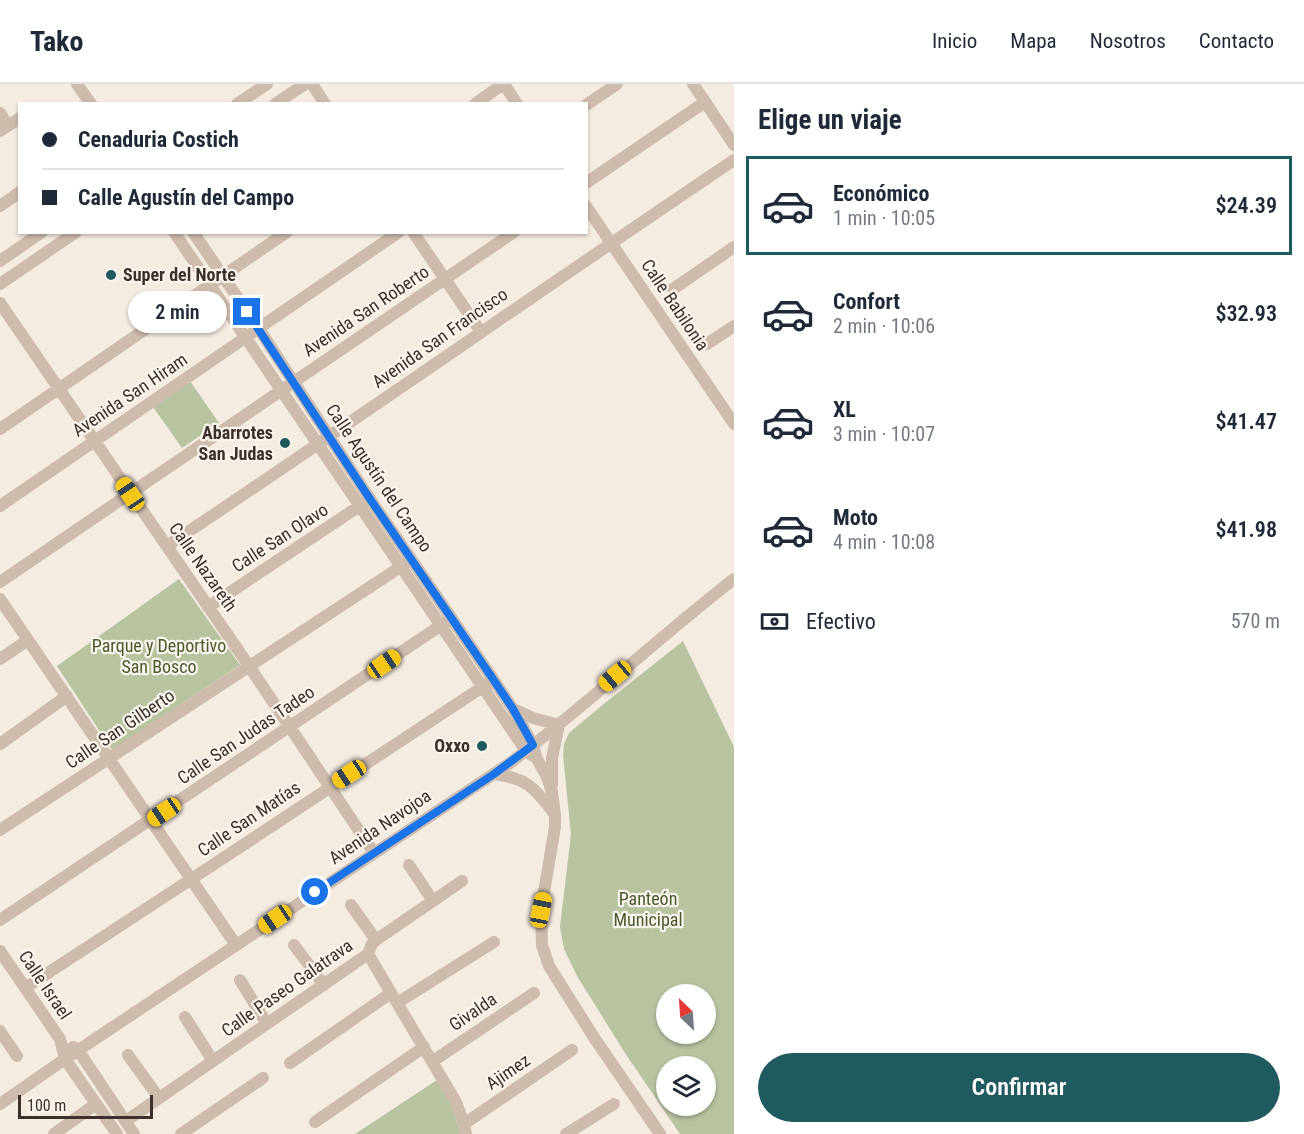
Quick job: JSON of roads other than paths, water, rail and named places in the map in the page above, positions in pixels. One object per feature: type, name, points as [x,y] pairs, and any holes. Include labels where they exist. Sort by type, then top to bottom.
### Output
[{"type":"street","points":[[77,84],[90,102]]},
{"type":"street","points":[[240,102],[267,84]]},
{"type":"street","points":[[278,102],[305,84]]},
{"type":"street","points":[[312,84],[324,102]]},
{"type":"street","points":[[478,102],[503,84],[516,102]]},
{"type":"street","points":[[588,104],[617,84]]},
{"type":"street","points":[[693,84],[734,145]]},
{"type":"street","points":[[588,182],[705,102]]},
{"type":"street","points":[[0,113],[4,128],[18,119]]},
{"type":"street","name":"Avenida San Francisco","points":[[167,546],[734,160]]},
{"type":"street","points":[[0,206],[18,193]]},
{"type":"street","name":"Calle Babilonia","points":[[588,209],[734,424]]},
{"type":"street","points":[[0,261],[39,234]]},
{"type":"street","points":[[0,284],[73,234]]},
{"type":"street","name":"Calle Agustín del Campo","points":[[175,234],[318,445],[366,503]]},
{"type":"street","name":"Calle Agustín del Campo","points":[[194,234],[330,437],[366,503],[406,563],[441,626],[488,683],[513,709],[530,748]]},
{"type":"street","points":[[0,429],[284,234]]},
{"type":"street","name":"Avenida San Hiram","points":[[0,506],[396,234]]},
{"type":"street","points":[[414,234],[481,332]]},
{"type":"street","name":"Avenida San Roberto","points":[[0,582],[511,234]]},
{"type":"street","points":[[673,289],[734,247]]},
{"type":"street","name":"Calle Nazareth","points":[[0,303],[374,853]]},
{"type":"street","points":[[707,344],[734,326]]},
{"type":"street","name":"Calle San Olavo","points":[[208,606],[366,503]]},
{"type":"street","name":"Calle Agustín del Campo","points":[[406,563],[452,618],[488,683],[530,748]]},
{"type":"street","name":"Calle San Gilberto","points":[[0,830],[406,563]]},
{"type":"street","name":"Avenida Navojoa","points":[[0,1104],[494,774],[559,725],[640,655],[734,579]]},
{"type":"street","points":[[0,599],[236,945]]},
{"type":"street","name":"Calle San Judas Tadeo","points":[[0,920],[452,618]]},
{"type":"street","points":[[0,659],[28,640]]},
{"type":"street","name":"Calle San Matías","points":[[25,988],[488,683]]},
{"type":"street","points":[[0,744],[67,696]]},
{"type":"street","points":[[513,709],[533,718],[559,725],[552,758],[554,841],[541,910],[542,945],[549,966],[595,1040],[660,1134]]},
{"type":"street","points":[[530,748],[547,777],[552,792]]},
{"type":"street","points":[[494,774],[511,776],[526,783],[539,794],[555,815]]},
{"type":"street","points":[[409,865],[433,902]]},
{"type":"street","name":"Calle Paseo Galatrava","points":[[126,1121],[368,954],[376,940],[462,881]]},
{"type":"street","points":[[351,904],[376,940]]},
{"type":"street","points":[[290,1063],[394,998],[494,942]]},
{"type":"street","points":[[294,945],[324,985]]},
{"type":"street","name":"Calle Israel","points":[[0,951],[60,1039],[65,1059]]},
{"type":"street","points":[[368,954],[456,1102],[465,1129]]},
{"type":"street","points":[[240,980],[267,1024]]},
{"type":"street","name":"Givalda","points":[[433,1061],[534,993]]},
{"type":"street","points":[[185,1017],[213,1062]]},
{"type":"street","points":[[1,1033],[17,1056]]},
{"type":"street","name":"Calle Israel","points":[[60,1039],[78,1050]]},
{"type":"street","points":[[315,1122],[424,1047]]},
{"type":"street","points":[[78,1050],[135,1134]]},
{"type":"street","name":"Ajimez","points":[[465,1129],[572,1050]]},
{"type":"street","points":[[128,1055],[159,1098]]},
{"type":"street","points":[[65,1059],[117,1134]]},
{"type":"street","points":[[181,1134],[263,1078]]},
{"type":"street","points":[[54,1134],[96,1104]]},
{"type":"street","points":[[566,1134],[614,1104]]},
{"type":"place","name":"Super del Norte","points":[[111,275]]},
{"type":"place","name":"Abarrotes San Judas","points":[[285,443]]},
{"type":"place","name":"Oxxo","points":[[482,746]]},
{"type":"park label","name":"Parque y Deportivo San Bosco","points":[[159,656]]},
{"type":"park label","name":"Panteón Municipal","points":[[648,909]]}]
